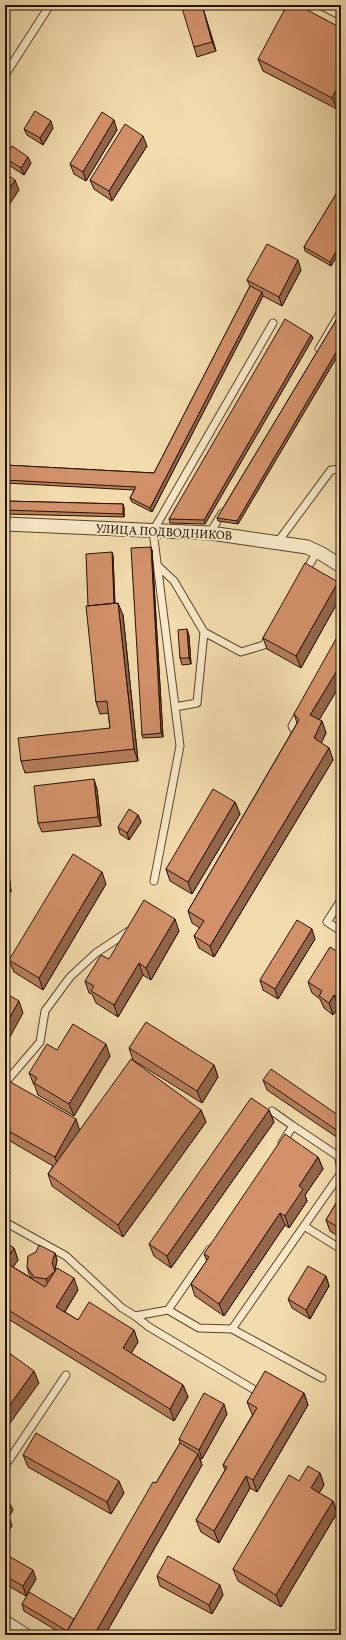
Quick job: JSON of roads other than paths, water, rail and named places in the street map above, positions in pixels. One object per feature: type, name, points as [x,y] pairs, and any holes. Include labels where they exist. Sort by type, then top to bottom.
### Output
[{"type":"street","name":"УЛИЦА ПОДВОДНИКОВ","points":[[5,524],[210,533],[307,547],[341,566]]},
{"type":"street","points":[[5,1622],[25,1635]]},
{"type":"lane","points":[[5,76],[50,5]]},
{"type":"lane","points":[[320,5],[341,16]]},
{"type":"lane","points":[[313,359],[341,312]]},
{"type":"lane","points":[[154,881],[180,746],[153,531],[273,323]]},
{"type":"lane","points":[[277,543],[331,470],[341,469]]},
{"type":"lane","points":[[210,533],[226,506]]},
{"type":"lane","points":[[302,579],[317,552]]},
{"type":"lane","points":[[158,566],[174,580],[204,632],[241,652],[264,645],[272,632]]},
{"type":"lane","points":[[175,707],[197,702],[204,632]]},
{"type":"lane","points":[[292,741],[296,734],[292,726],[303,706]]},
{"type":"lane","points":[[341,900],[327,922],[341,930]]},
{"type":"lane","points":[[5,1083],[40,1042],[45,1011],[70,977],[96,953],[129,931]]},
{"type":"lane","points":[[272,1111],[338,1156],[341,1168]]},
{"type":"lane","points":[[279,1146],[292,1126]]},
{"type":"lane","points":[[232,1329],[341,1172]]},
{"type":"lane","points":[[5,1222],[66,1256],[122,1308],[149,1327],[254,1388]]},
{"type":"lane","points":[[304,1226],[341,1249]]},
{"type":"lane","points":[[168,1310],[213,1245]]},
{"type":"lane","points":[[135,1316],[168,1310],[199,1328],[232,1329],[322,1378]]},
{"type":"lane","points":[[5,1466],[66,1375]]}]
